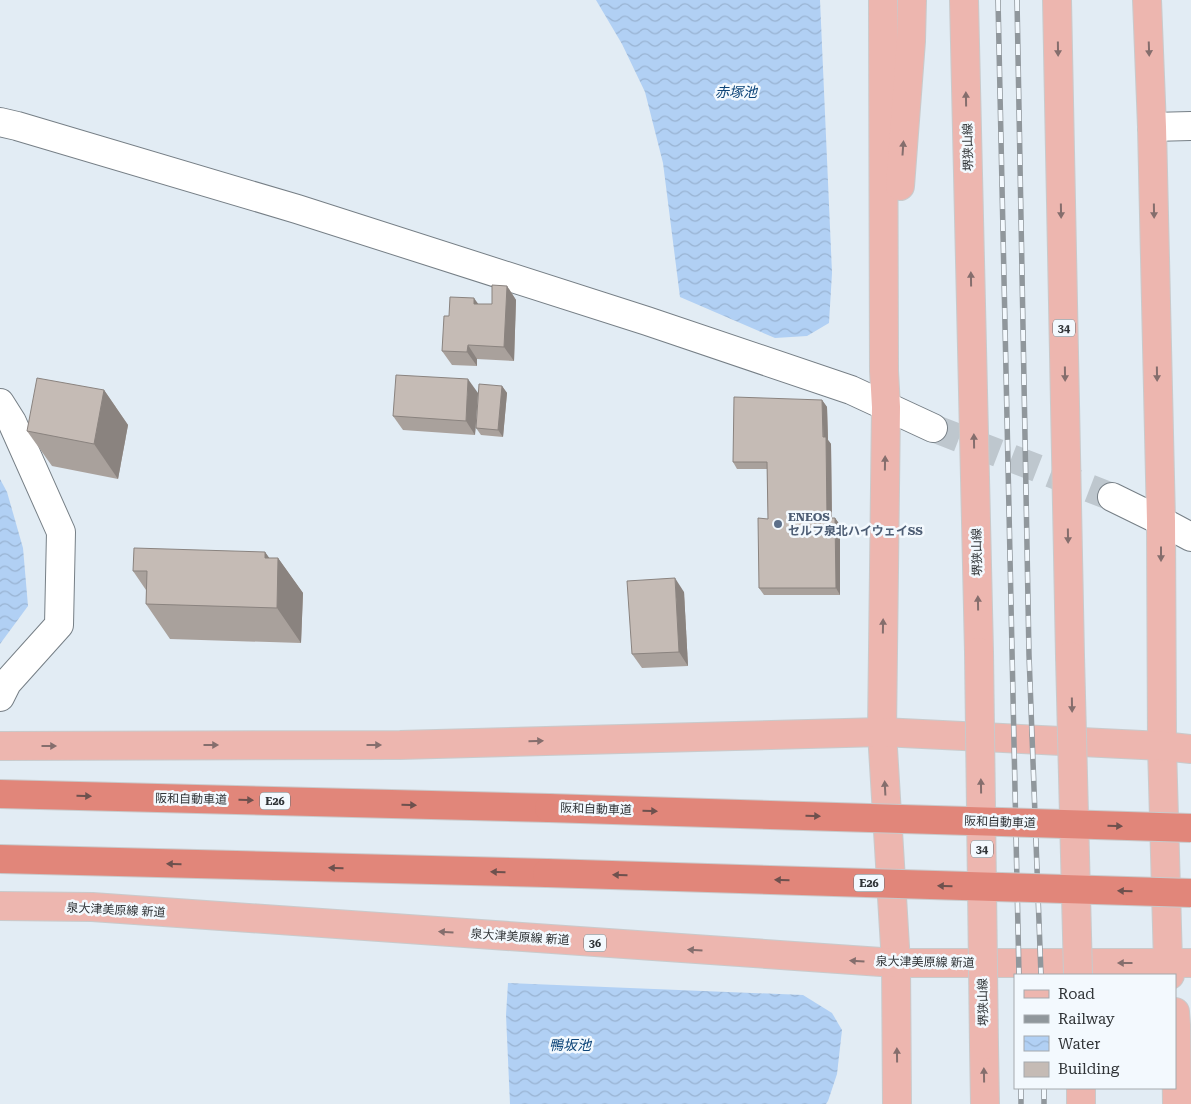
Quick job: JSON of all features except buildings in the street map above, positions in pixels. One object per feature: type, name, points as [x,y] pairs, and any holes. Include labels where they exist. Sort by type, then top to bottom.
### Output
[{"type":"highway","name":"阪和自動車道","points":[[0,794],[549,808],[1191,828]]},
{"type":"highway","name":"E26","points":[[0,859],[547,873],[1191,893]]},
{"type":"main road","points":[[884,0],[884,371],[886,406]]},
{"type":"main road","points":[[897,1104],[896,963],[882,732],[886,406],[911,42],[912,0]]},
{"type":"main road","name":"堺狭山線","points":[[964,0],[979,652],[985,1104]]},
{"type":"main road","name":"34","points":[[1057,0],[1078,974]]},
{"type":"main road","points":[[1147,0],[1152,127],[1161,521],[1162,746],[1176,967]]},
{"type":"main road","points":[[0,746],[400,745],[882,732],[1191,749]]},
{"type":"main road","name":"泉大津美原線 新道","points":[[0,906],[102,908],[896,963],[1176,967]]},
{"type":"main road","points":[[1176,1025],[1177,1104]]},
{"type":"main road","points":[[1081,1089],[1081,1104]]},
{"type":"main road","points":[[1163,1104],[1167,1089]]},
{"type":"street","points":[[0,122],[297,209],[647,321],[851,390],[933,428]]},
{"type":"street","points":[[1152,127],[1191,126]]},
{"type":"street","points":[[0,403],[12,422],[61,532],[59,624],[7,683],[0,698]]},
{"type":"street","points":[[1112,497],[1191,537]]},
{"type":"water","name":"赤塚池","points":[[596,0],[820,0],[832,273],[829,323],[807,336],[775,338],[680,297],[663,163],[645,92],[622,44]]},
{"type":"water","points":[[0,479],[7,492],[23,548],[28,606],[0,644]]},
{"type":"water","name":"鴨坂池","points":[[508,983],[803,995],[832,1013],[842,1030],[837,1074],[826,1104],[510,1104],[506,1015]]},
{"type":"tunnel","points":[[933,428],[1112,497]]},
{"type":"railway","points":[[998,0],[1019,974]]},
{"type":"railway","points":[[1017,0],[1029,655],[1041,974]]},
{"type":"railway","points":[[1021,1089],[1021,1104]]},
{"type":"railway","points":[[1044,1089],[1044,1104]]},
{"type":"place","name":"ENEOS セルフ泉北ハイウェイSS","points":[[778,524]]}]
